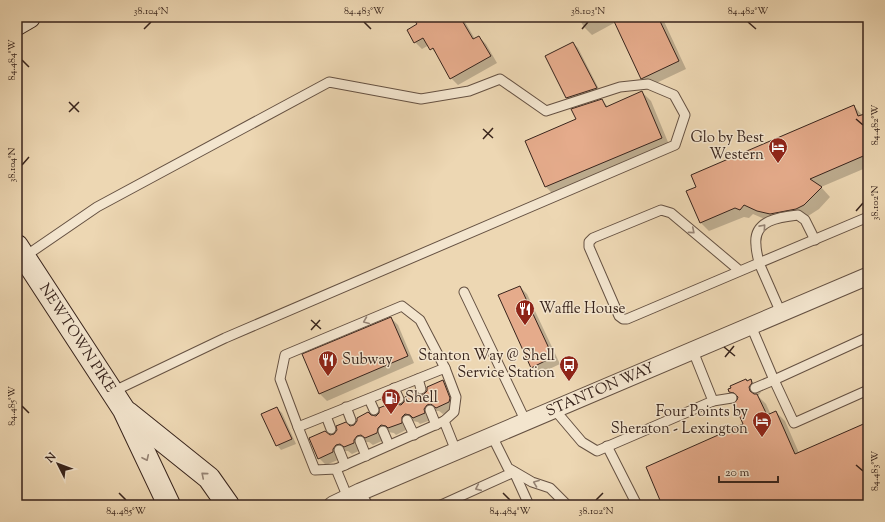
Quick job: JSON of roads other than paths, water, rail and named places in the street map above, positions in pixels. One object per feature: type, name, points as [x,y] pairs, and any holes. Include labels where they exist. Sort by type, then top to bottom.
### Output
[{"type":"main road","points":[[17,24],[28,17]]},
{"type":"main road","name":"NEWTOWN PIKE","points":[[20,251],[118,401],[169,505]]},
{"type":"main road","name":"NEWTOWN PIKE","points":[[118,401],[209,478],[228,505]]},
{"type":"street","name":"STANTON WAY","points":[[352,500],[456,451],[868,276]]},
{"type":"lane","points":[[20,251],[97,207],[329,82],[421,99],[469,91],[500,79],[546,110],[620,87],[648,84],[674,95],[685,115],[675,145],[225,338],[118,401]]},
{"type":"lane","points":[[740,271],[666,210],[661,210],[593,238],[589,242],[589,247],[619,316],[623,319],[627,319],[868,217]]},
{"type":"lane","points":[[781,313],[759,263],[755,243],[758,231],[768,220],[782,216],[798,215],[805,220],[814,240]]},
{"type":"lane","points":[[464,292],[526,422]]},
{"type":"lane","points":[[402,306],[420,320],[445,368],[456,397],[454,412],[440,423],[336,469],[315,470],[280,379],[286,354],[402,306]]},
{"type":"lane","points":[[751,326],[794,423],[868,390]]},
{"type":"lane","points":[[754,388],[868,336]]},
{"type":"lane","points":[[693,351],[713,401]]},
{"type":"lane","points":[[298,427],[445,368]]},
{"type":"lane","points":[[418,379],[421,389]]},
{"type":"lane","points":[[394,388],[399,399]]},
{"type":"lane","points":[[369,398],[374,410]]},
{"type":"lane","points":[[554,409],[582,442],[597,451],[713,401],[732,398]]},
{"type":"lane","points":[[346,407],[352,420]]},
{"type":"lane","points":[[430,410],[440,423],[456,451]]},
{"type":"lane","points":[[326,416],[330,429]]},
{"type":"lane","points":[[407,420],[414,435]]},
{"type":"lane","points":[[383,431],[389,445]]},
{"type":"lane","points":[[492,436],[508,468],[532,482],[550,488],[567,505]]},
{"type":"lane","points":[[360,441],[366,456]]},
{"type":"lane","points":[[607,446],[637,505]]},
{"type":"lane","points":[[339,450],[345,465]]},
{"type":"lane","points":[[336,469],[352,500]]},
{"type":"lane","points":[[440,505],[514,472]]},
{"type":"lane","points":[[514,472],[529,505]]},
{"type":"place","name":"Glo by Best Western","points":[[778,164]]},
{"type":"place","name":"Waffle House","points":[[525,326]]},
{"type":"place","name":"Subway","points":[[328,377]]},
{"type":"place","name":"Stanton Way @ Shell Service Station","points":[[569,382]]},
{"type":"place","name":"Shell","points":[[391,415]]},
{"type":"place","name":"Four Points by Sheraton - Lexington","points":[[762,438]]}]
